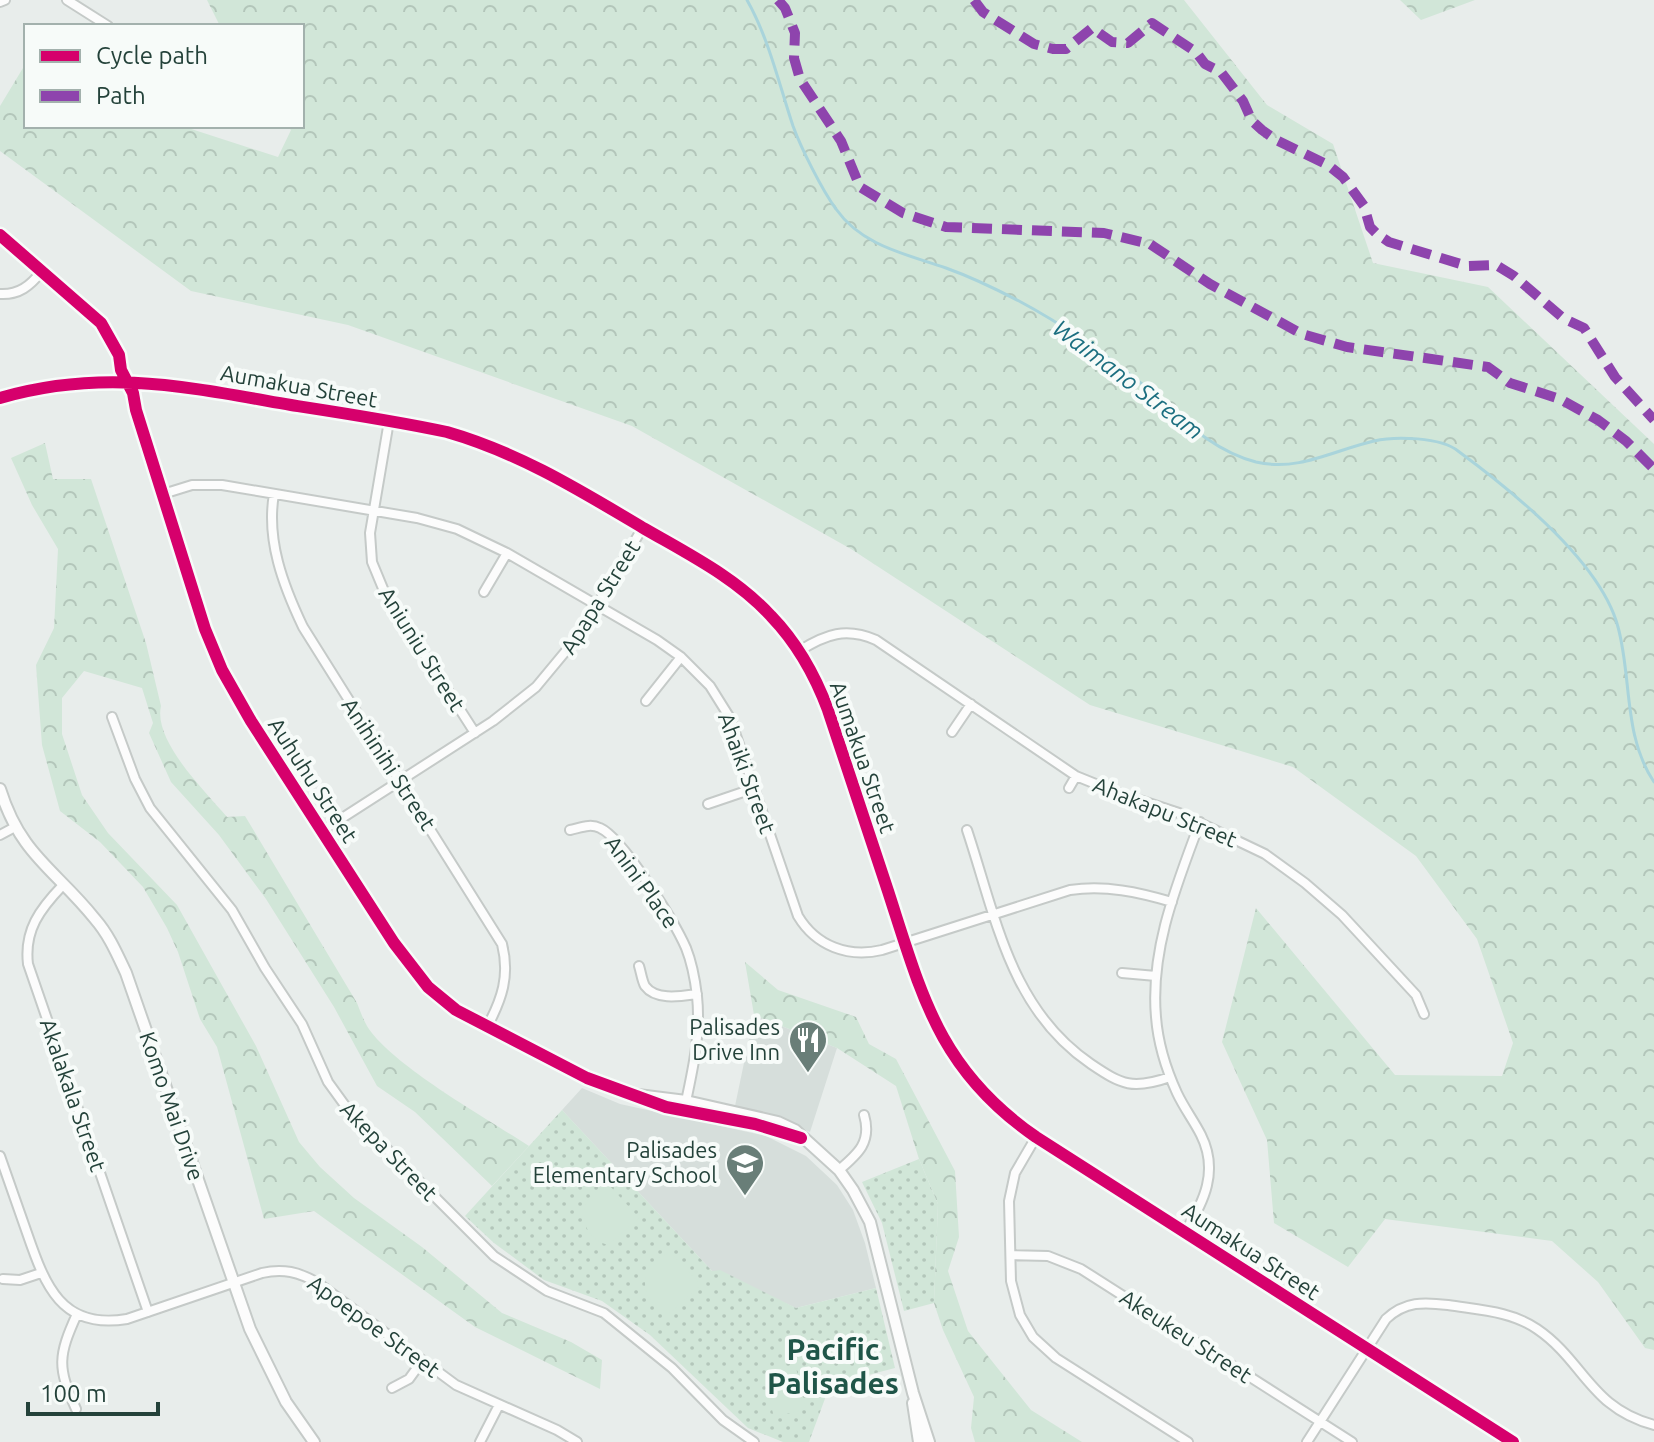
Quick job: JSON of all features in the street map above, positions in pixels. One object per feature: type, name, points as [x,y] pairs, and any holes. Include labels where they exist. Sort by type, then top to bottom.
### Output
[{"type":"street","points":[[67,0],[105,24]]},
{"type":"street","name":"Auhuhu Street","points":[[0,235],[101,323],[113,342],[133,393],[205,629],[222,670],[412,969],[440,998],[487,1027],[587,1078],[643,1101],[685,1106],[801,1138],[839,1170],[866,1212],[874,1232],[913,1393],[929,1442]]},
{"type":"street","points":[[0,294],[23,290],[42,271]]},
{"type":"street","name":"Aumakua Street","points":[[0,398],[60,385],[127,381],[179,386],[447,432],[501,449],[546,471],[735,583],[773,617],[813,674],[828,710],[929,1013],[956,1061],[990,1100],[1036,1137],[1513,1442]]},
{"type":"street","name":"Aniuniu Street","points":[[389,421],[370,544],[372,562],[379,581],[475,733]]},
{"type":"street","name":"Ahaiki Street","points":[[163,494],[202,484],[417,518],[457,529],[507,553],[681,657],[710,686],[726,711],[792,903],[803,925],[827,945],[847,952],[869,953],[1057,893],[1084,888],[1129,890],[1172,902]]},
{"type":"street","name":"Anihinihi Street","points":[[274,494],[270,518],[272,537],[296,613],[317,652],[502,944],[506,965],[504,988],[487,1027]]},
{"type":"street","name":"Apapa Street","points":[[322,831],[475,733],[519,702],[549,674],[580,634],[643,527]]},
{"type":"street","points":[[484,592],[507,553]]},
{"type":"street","name":"Ahakapu Street","points":[[799,651],[830,634],[852,632],[876,640],[1076,776],[1200,822],[1265,854],[1324,898],[1416,995],[1424,1014]]},
{"type":"street","points":[[646,701],[681,657]]},
{"type":"street","points":[[952,732],[971,704]]},
{"type":"street","name":"Akepa Street","points":[[112,717],[135,779],[150,808],[232,910],[302,1024],[328,1082],[355,1118],[494,1256],[547,1291],[604,1313],[672,1368],[723,1420],[754,1442]]},
{"type":"street","name":"Ahakapu Street","points":[[1069,788],[1076,776]]},
{"type":"street","points":[[708,804],[755,788]]},
{"type":"street","name":"Komo Mai Drive","points":[[0,789],[15,827],[30,851],[97,921],[114,946],[264,1362],[286,1402],[314,1442]]},
{"type":"street","points":[[1185,1232],[1206,1194],[1209,1159],[1202,1136],[1170,1077],[1156,1018],[1156,976],[1161,938],[1200,822]]},
{"type":"street","name":"Anini Place","points":[[570,830],[597,826],[618,843],[678,931],[691,963],[697,994],[698,1036],[685,1106]]},
{"type":"street","points":[[0,835],[15,827]]},
{"type":"street","points":[[967,830],[1021,988],[1042,1020],[1074,1053],[1122,1083],[1145,1085],[1170,1077]]},
{"type":"street","name":"Akalakala Street","points":[[63,885],[33,924],[27,947],[28,964],[148,1312]]},
{"type":"street","points":[[639,966],[646,986],[653,992],[668,996],[697,994]]},
{"type":"street","points":[[1122,973],[1156,976]]},
{"type":"street","points":[[839,1170],[856,1155],[866,1140],[864,1115]]},
{"type":"street","points":[[1036,1137],[1020,1162],[1010,1192],[1011,1281],[1016,1304],[1026,1326],[1043,1348],[1188,1442]]},
{"type":"street","points":[[0,1156],[41,1273],[54,1296],[77,1314],[61,1359],[63,1376],[76,1409]]},
{"type":"street","name":"Akeukeu Street","points":[[1011,1255],[1048,1256],[1081,1269],[1352,1442]]},
{"type":"street","name":"Apoepoe Street","points":[[77,1314],[115,1321],[269,1271],[298,1272],[318,1283],[456,1385],[577,1442]]},
{"type":"street","points":[[3,1279],[20,1280],[41,1273]]},
{"type":"street","points":[[1307,1442],[1386,1319],[1412,1303],[1497,1312],[1537,1329],[1557,1346],[1589,1386],[1608,1403],[1629,1416],[1654,1425]]},
{"type":"street","points":[[392,1388],[409,1379],[422,1361]]},
{"type":"street","name":"Auhuhu Street","points":[[913,1393],[919,1442]]},
{"type":"street","points":[[480,1442],[499,1405]]},
{"type":"shaded area","points":[[754,1015],[837,1048],[810,1132],[772,1115],[735,1106]]},
{"type":"shaded area","name":"Palisades Elementary School","points":[[582,1088],[620,1104],[766,1136],[806,1156],[837,1185],[853,1210],[876,1288],[796,1308],[712,1271],[562,1110]]},
{"type":"green space","points":[[207,0],[1184,0],[1267,105],[1333,144],[1373,263],[1488,287],[1654,444],[1654,1350],[1645,1348],[1598,1282],[1552,1241],[1385,1219],[1348,1267],[1274,1223],[1267,1140],[1222,1042],[1256,908],[1395,1075],[1502,1076],[1513,1043],[1477,939],[1416,856],[1293,767],[1090,705],[851,549],[632,426],[348,325],[191,291],[0,151],[0,106],[24,66],[24,128],[188,128],[278,157],[291,130],[289,128],[304,128],[304,24],[219,24]]},
{"type":"green space","points":[[1400,0],[1475,0],[1421,20]]},
{"type":"green space","points":[[45,443],[53,479],[91,479],[146,643],[165,734],[183,765],[227,817],[245,816],[357,1003],[367,1026],[379,1041],[418,1074],[529,1146],[492,1186],[415,1112],[377,1086],[334,1007],[266,899],[219,835],[171,782],[149,733],[153,723],[142,688],[84,671],[62,698],[62,734],[82,795],[108,833],[177,905],[256,1046],[299,1142],[320,1167],[354,1198],[422,1247],[502,1313],[571,1342],[602,1360],[600,1389],[475,1327],[314,1211],[264,1219],[217,1047],[200,1019],[167,928],[143,887],[100,842],[60,811],[42,745],[36,665],[54,628],[58,549],[32,505],[11,458]]},
{"type":"green space","points":[[745,962],[778,990],[856,1017],[869,1044],[896,1059],[955,1171],[959,1237],[948,1271],[968,1331],[1031,1410],[1082,1442],[975,1442],[971,1428],[974,1397],[934,1303],[938,1204],[919,1159],[896,1086],[837,1048],[754,1015]]},
{"type":"green space","points":[[562,1110],[712,1271],[720,1270],[796,1308],[876,1288],[895,1368],[830,1385],[809,1442],[783,1442],[748,1428],[650,1335],[602,1301],[544,1280],[494,1243],[465,1216]]},
{"type":"green space","points":[[919,1159],[938,1204],[934,1303],[904,1311],[882,1223],[862,1182]]},
{"type":"green space","points":[[610,1186],[639,1218],[608,1245],[590,1233],[584,1214],[591,1196]]},
{"type":"green space","points":[[671,1253],[701,1285],[670,1313],[651,1301],[645,1282],[652,1264]]},
{"type":"green space","points":[[796,1367],[800,1387],[768,1394],[764,1375]]},
{"type":"green space","points":[[801,1390],[806,1409],[774,1417],[769,1398]]},
{"type":"waterway","name":"Waimano Stream","points":[[747,0],[768,46],[806,157],[836,209],[859,232],[900,253],[974,279],[1036,310],[1117,364],[1210,441],[1240,457],[1256,462],[1287,464],[1316,459],[1383,439],[1429,440],[1450,446],[1503,486],[1574,553],[1608,602],[1622,646],[1637,746],[1654,782]]},
{"type":"marked path","points":[[778,0],[785,8],[795,33],[794,58],[800,79],[841,141],[860,187],[903,213],[946,227],[1104,233],[1150,244],[1210,284],[1302,334],[1347,347],[1488,367],[1510,383],[1560,399],[1598,420],[1626,441],[1654,469]]},
{"type":"marked path","points":[[974,0],[983,12],[1034,44],[1053,49],[1066,49],[1092,28],[1112,42],[1128,43],[1152,23],[1196,52],[1205,64],[1221,72],[1243,101],[1252,121],[1262,130],[1328,165],[1343,177],[1364,206],[1370,227],[1377,234],[1389,242],[1467,266],[1496,265],[1514,276],[1563,318],[1584,328],[1615,377],[1654,420]]},
{"type":"cycle path","points":[[0,235],[101,323],[119,355],[121,370],[133,393],[205,629],[222,670],[251,721],[394,943],[428,987],[456,1010],[587,1078],[666,1107],[755,1124],[801,1138]]},
{"type":"cycle path","points":[[0,398],[75,384],[146,384],[216,392],[447,432],[500,451],[549,474],[728,579],[780,626],[797,648],[817,684],[924,997],[938,1028],[977,1085],[1003,1112],[1036,1137],[1513,1442]]},
{"type":"place","name":"Palisades Drive Inn","points":[[808,1074]]},
{"type":"place","name":"Palisades Elementary School","points":[[745,1197]]},
{"type":"district","name":"Pacific Palisades","points":[[833,1367]]}]
